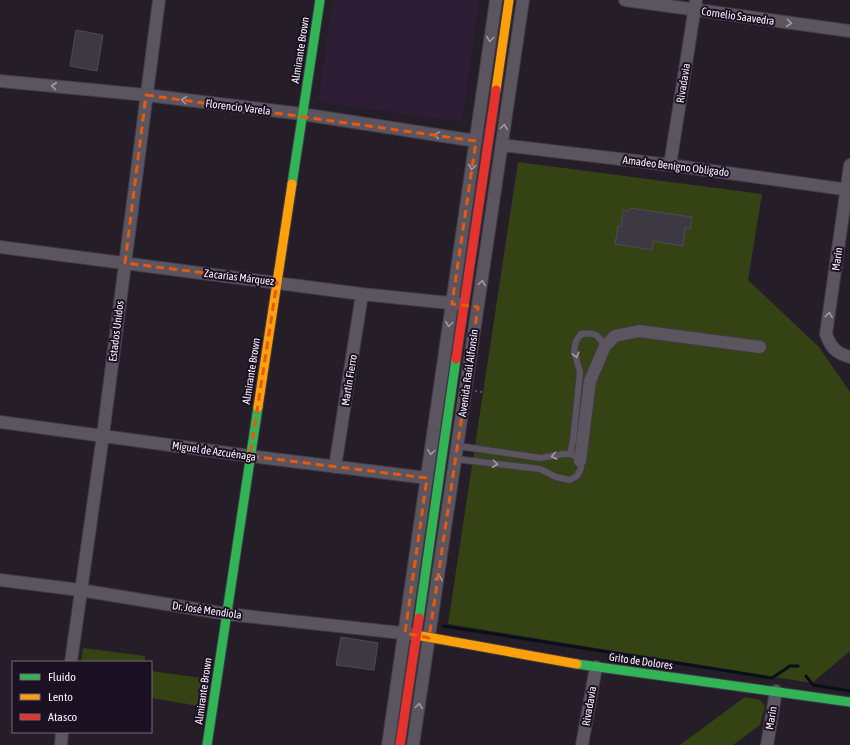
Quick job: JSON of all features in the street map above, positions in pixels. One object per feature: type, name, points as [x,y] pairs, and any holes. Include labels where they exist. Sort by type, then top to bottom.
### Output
[{"type":"street","name":"Estados Unidos","points":[[71,661],[103,435],[159,0]]},
{"type":"street","name":"Almirante Brown","points":[[208,745],[250,456],[278,282],[320,0]]},
{"type":"street","name":"Avenida Raúl Alfonsín","points":[[388,745],[410,634],[458,304],[476,141],[496,0]]},
{"type":"street","name":"Avenida Raúl Alfonsín","points":[[400,745],[410,634],[427,478],[509,0]]},
{"type":"street","name":"Avenida Raúl Alfonsín","points":[[413,745],[523,0]]},
{"type":"street","name":"Cornelio Saavedra","points":[[625,0],[696,5],[850,31]]},
{"type":"street","name":"Rivadavia","points":[[670,165],[696,5]]},
{"type":"street","name":"Florencio Varela","points":[[0,81],[146,95],[302,114],[476,141]]},
{"type":"street","name":"Amadeo Benigno Obligado","points":[[502,145],[670,165],[848,190]]},
{"type":"street","name":"Marín","points":[[850,165],[848,190],[826,334],[830,344],[836,351],[850,357]]},
{"type":"street","name":"Zacarias Márquez","points":[[0,247],[362,294],[478,307]]},
{"type":"street","name":"Martín Fierro","points":[[335,467],[362,294]]},
{"type":"street","points":[[575,458],[590,381],[605,346],[615,336],[639,332],[760,347]]},
{"type":"street","name":"Miguel de Azcuénaga","points":[[0,422],[250,456],[427,478]]},
{"type":"street","name":"Dr. José Mendiola","points":[[0,580],[80,590],[227,614],[410,634]]},
{"type":"street","name":"Grito de Dolores","points":[[410,634],[596,667],[850,702]]},
{"type":"street","name":"Rivadavia","points":[[582,745],[596,667]]},
{"type":"street","name":"Marín","points":[[767,745],[776,691]]},
{"type":"street","points":[[60,745],[62,733]]},
{"type":"lane","points":[[456,459],[540,469],[556,477],[570,480],[577,476],[581,468],[575,458],[573,441],[580,372],[574,352],[576,341],[581,334],[591,333],[598,336],[605,346]]},
{"type":"lane","points":[[458,446],[541,458],[563,454],[575,458]]},
{"type":"highlighted area","points":[[146,95],[476,141],[452,304],[478,307],[429,638],[405,633],[427,478],[250,456],[277,282],[125,263]]},
{"type":"shaded area","points":[[333,0],[479,0],[462,122],[318,102]]},
{"type":"green space","points":[[518,162],[762,194],[748,280],[819,347],[850,392],[850,651],[812,683],[448,624]]},
{"type":"green space","points":[[83,648],[145,656],[145,661],[81,661]]},
{"type":"green space","points":[[152,671],[209,679],[204,707],[152,698]]},
{"type":"green space","points":[[745,697],[760,700],[765,706],[760,725],[733,745],[680,745]]},
{"type":"building","points":[[76,30],[103,35],[97,71],[70,66]]},
{"type":"building","points":[[630,208],[692,217],[690,229],[685,228],[683,246],[653,241],[652,250],[615,244],[618,226],[621,227],[623,210],[630,211]]},
{"type":"building","points":[[341,637],[378,643],[374,670],[336,665]]},
{"type":"waterway","points":[[443,626],[772,678],[790,666],[798,666]]},
{"type":"waterway","points":[[806,676],[813,685],[850,691]]},
{"type":"traffic: fast","points":[[292,184],[320,0]]},
{"type":"traffic: fast","points":[[419,618],[456,359]]},
{"type":"traffic: fast","points":[[207,745],[258,407]]},
{"type":"traffic: fast","points":[[577,664],[850,702]]},
{"type":"traffic: slow","points":[[496,90],[509,0]]},
{"type":"traffic: slow","points":[[258,407],[292,184]]},
{"type":"traffic: slow","points":[[416,635],[577,664]]},
{"type":"traffic: jam","points":[[456,359],[496,90]]},
{"type":"traffic: jam","points":[[400,745],[419,618]]}]
